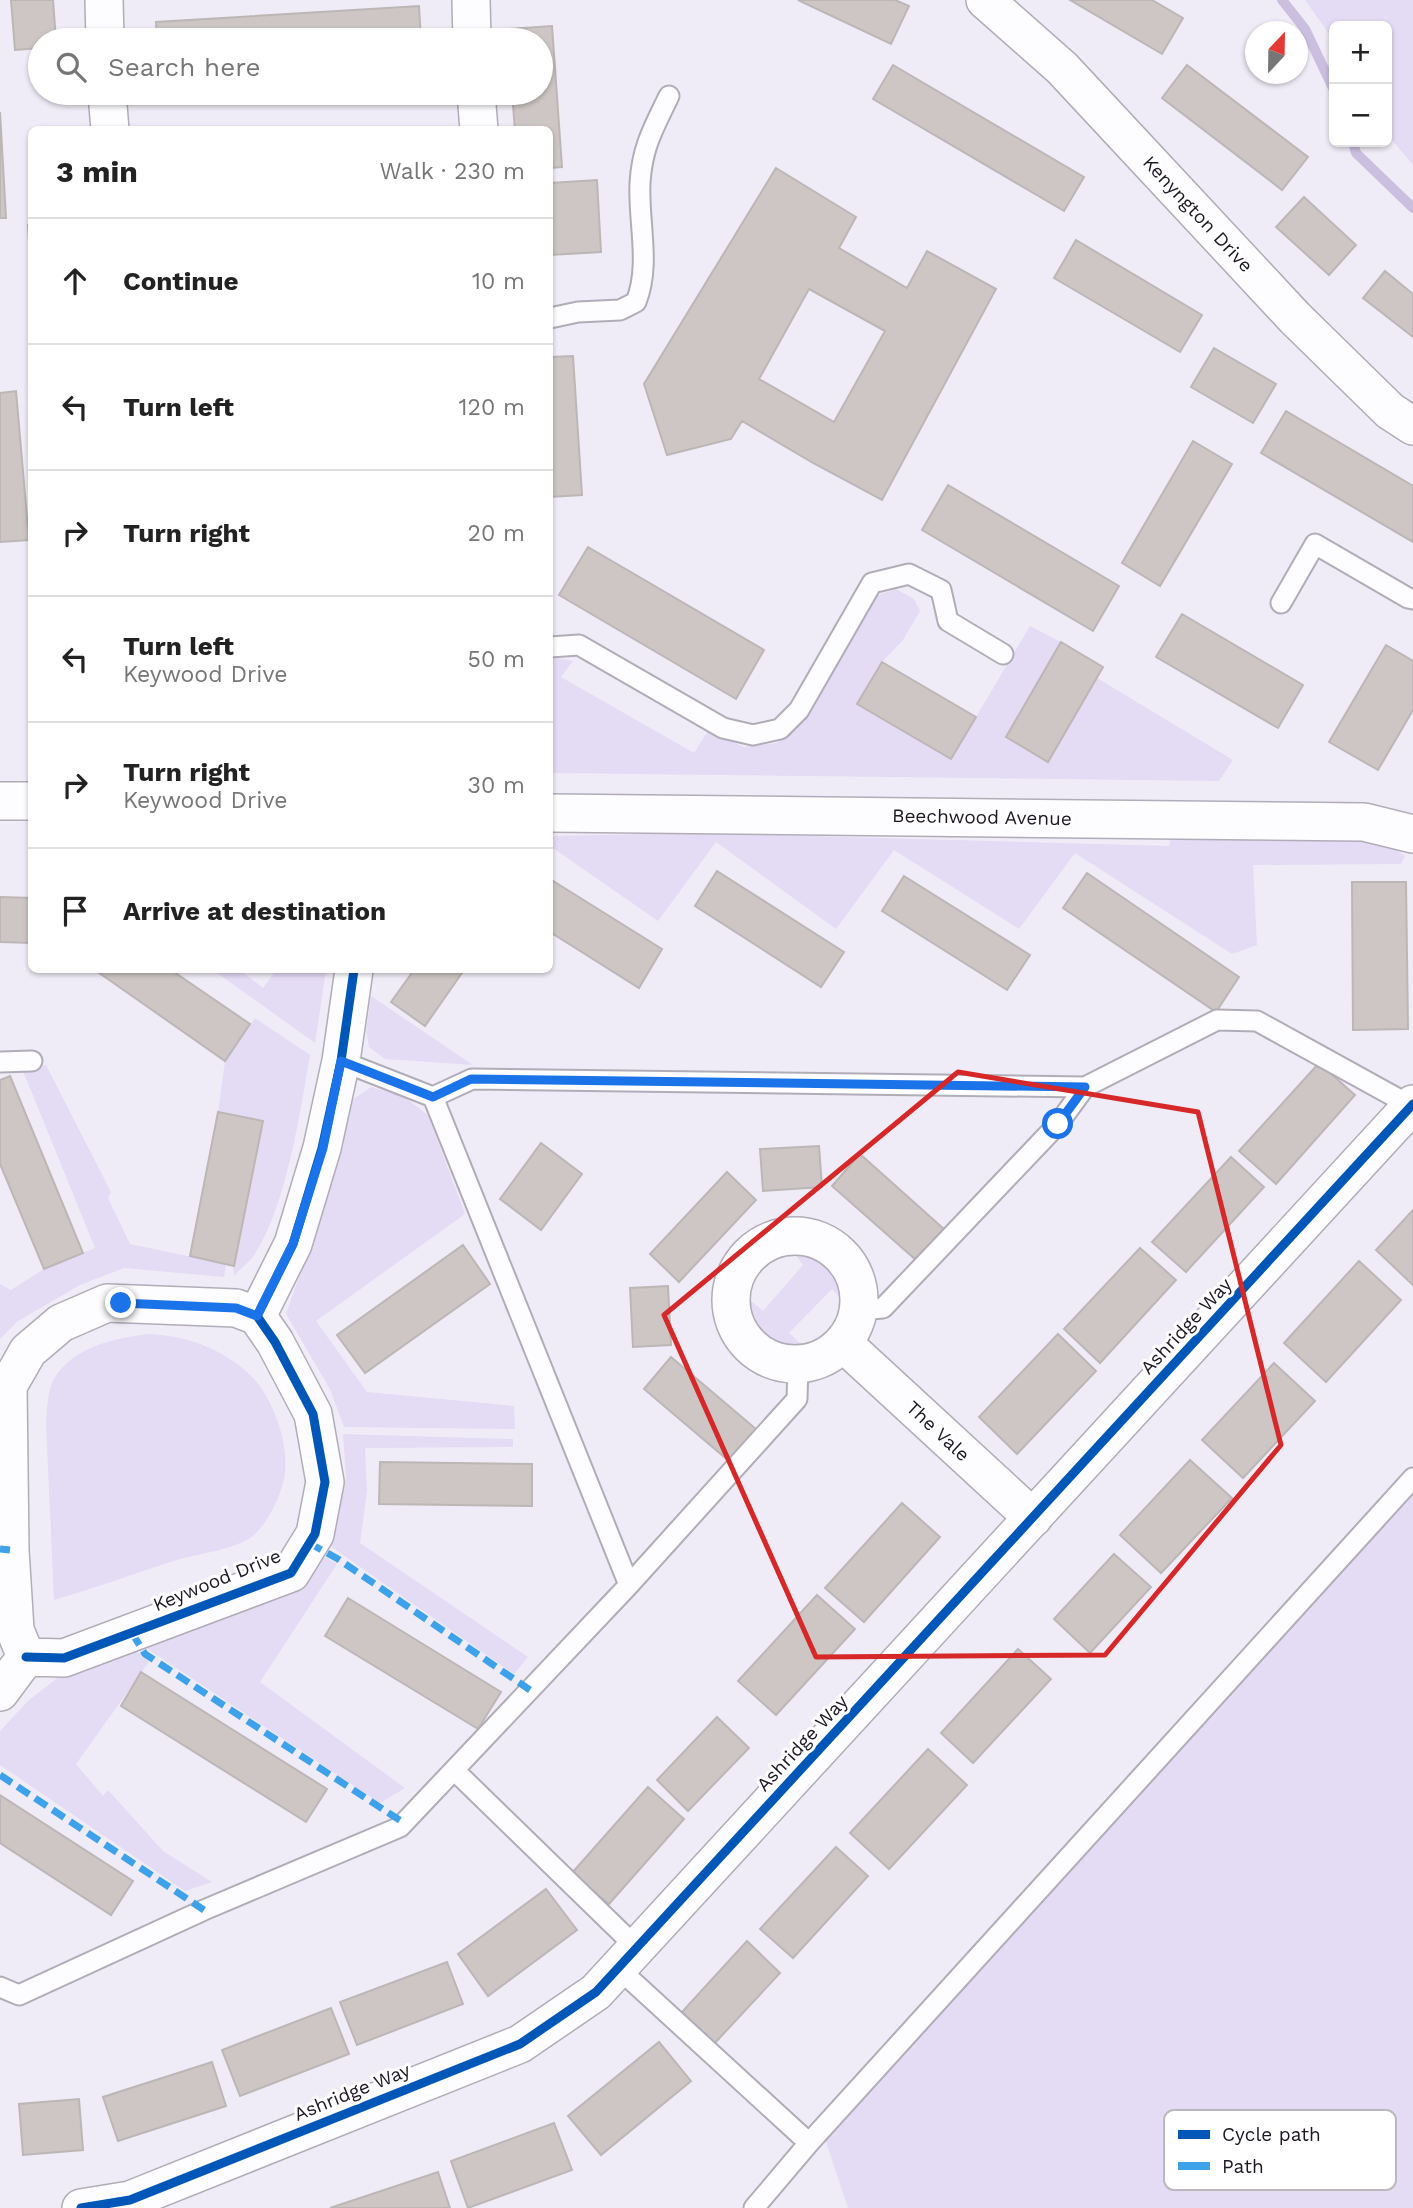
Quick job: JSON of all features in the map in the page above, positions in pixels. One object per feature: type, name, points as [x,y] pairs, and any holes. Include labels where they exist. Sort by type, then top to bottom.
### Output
[{"type":"street","points":[[103,0],[104,28]]},
{"type":"street","points":[[471,0],[472,28]]},
{"type":"street","name":"Kenyngton Drive","points":[[985,0],[1062,68],[1295,318],[1390,411],[1413,426]]},
{"type":"street","points":[[108,105],[110,126]]},
{"type":"street","points":[[477,105],[479,126]]},
{"type":"street","points":[[0,801],[28,801]]},
{"type":"street","name":"Beechwood Avenue","points":[[553,813],[1364,822],[1412,832]]},
{"type":"street","points":[[0,1692],[26,1657],[15,1630],[10,1550],[8,1386],[28,1352],[61,1323],[107,1303],[236,1308],[257,1316],[293,1244],[323,1148],[341,1061],[354,973]]},
{"type":"street","name":"Ashridge Way","points":[[81,2208],[130,2200],[520,2044],[596,1992],[1413,1106]]},
{"type":"street","points":[[801,1235],[821,1241],[839,1252],[852,1269],[859,1288],[859,1310],[853,1328],[843,1343],[823,1357],[798,1364],[777,1361],[758,1352],[743,1338],[738,1329],[731,1298],[735,1278],[745,1259],[761,1245],[780,1237],[801,1235]]},
{"type":"street","name":"Keywood Drive","points":[[26,1657],[64,1658],[291,1573],[315,1534],[325,1482],[313,1414],[275,1342],[257,1316]]},
{"type":"street","name":"The Vale","points":[[843,1343],[1033,1518]]},
{"type":"lane","points":[[553,317],[578,312],[620,310],[636,302],[643,285],[640,184],[644,146],[669,96]]},
{"type":"lane","points":[[1281,603],[1315,544],[1413,599]]},
{"type":"lane","points":[[553,647],[579,645],[723,728],[753,735],[780,729],[799,710],[872,583],[909,574],[941,590],[948,621],[1003,654]]},
{"type":"lane","points":[[859,1310],[883,1308],[1058,1124],[1085,1087],[1217,1020],[1257,1021],[1413,1106]]},
{"type":"lane","points":[[341,1061],[433,1097],[471,1079],[1085,1087]]},
{"type":"lane","points":[[0,1062],[32,1062]]},
{"type":"lane","points":[[433,1097],[629,1585]]},
{"type":"lane","points":[[0,1987],[19,1995],[204,1910],[400,1827],[629,1585],[797,1399],[798,1364]]},
{"type":"lane","points":[[754,2208],[809,2143],[1413,1478]]},
{"type":"lane","points":[[454,1770],[627,1958],[809,2143]]},
{"type":"highlighted area","points":[[958,1072],[1198,1112],[1281,1445],[1105,1655],[816,1657],[664,1315]]},
{"type":"shaded area","points":[[1305,0],[1413,0],[1413,165],[1392,140],[1392,21],[1329,21],[1329,34]]},
{"type":"shaded area","points":[[896,589],[914,599],[920,611],[903,640],[882,662],[951,759],[1030,626],[1061,642],[1006,737],[1048,762],[1097,678],[1233,760],[1219,781],[553,773],[553,657],[573,661],[561,677],[694,753],[708,731],[744,747],[777,743],[803,722],[878,595]]},
{"type":"shaded area","points":[[700,833],[1169,846],[1171,836],[1381,840],[1405,856],[1401,864],[1253,865],[1257,945],[1232,954],[1075,853],[1019,929],[894,850],[836,929],[716,842],[658,921],[553,848],[553,836]]},
{"type":"shaded area","points":[[217,973],[244,973],[263,988],[274,973],[326,973],[315,1043]]},
{"type":"shaded area","points":[[371,996],[473,1065],[385,1059],[369,1047],[366,1031]]},
{"type":"shaded area","points":[[255,1018],[310,1055],[291,1156],[276,1209],[256,1252],[234,1276],[218,1112],[225,1061]]},
{"type":"shaded area","points":[[46,1065],[111,1192],[108,1198],[130,1244],[226,1264],[224,1277],[124,1268],[80,1285],[18,1321],[0,1339],[0,1284],[11,1290],[44,1269],[95,1248],[23,1071]]},
{"type":"shaded area","points":[[371,1087],[403,1096],[428,1115],[465,1214],[316,1321],[367,1392],[514,1406],[515,1429],[344,1427],[330,1389],[286,1314],[324,1206],[352,1100]]},
{"type":"shaded area","points":[[804,1250],[823,1255],[836,1266],[843,1282],[843,1301],[832,1289],[789,1333],[803,1346],[778,1345],[756,1332],[749,1315],[750,1300],[763,1311],[803,1265],[795,1254]]},
{"type":"shaded area","points":[[149,1334],[177,1337],[203,1345],[228,1357],[258,1384],[272,1407],[281,1434],[286,1461],[281,1489],[270,1514],[249,1539],[54,1600],[46,1425],[51,1386],[61,1369],[82,1352],[122,1338]]},
{"type":"shaded area","points":[[343,1434],[513,1439],[513,1447],[365,1448],[367,1491],[360,1543],[528,1657],[514,1674],[330,1546],[346,1477]]},
{"type":"shaded area","points":[[1413,1478],[1413,2208],[848,2208],[822,2130]]},
{"type":"shaded area","points":[[321,1555],[337,1564],[260,1682],[405,1788],[380,1803],[146,1648],[287,1591]]},
{"type":"shaded area","points":[[133,1648],[149,1662],[76,1764],[103,1796],[108,1790],[163,1851],[212,1882],[185,1891],[0,1765],[0,1731],[29,1700],[65,1672]]},
{"type":"building","points":[[11,0],[53,0],[55,28],[28,28],[28,49],[15,50]]},
{"type":"building","points":[[798,0],[895,0],[909,6],[891,44]]},
{"type":"building","points":[[1070,0],[1152,0],[1183,18],[1162,54]]},
{"type":"building","points":[[419,6],[420,28],[156,28],[156,22]]},
{"type":"building","points":[[553,40],[562,167],[553,168],[553,126],[515,126],[513,105],[553,105]]},
{"type":"building","points":[[893,65],[1084,177],[1064,211],[873,99]]},
{"type":"building","points":[[1187,65],[1308,157],[1282,190],[1162,98]]},
{"type":"building","points":[[0,112],[6,218],[0,218]]},
{"type":"building","points":[[776,168],[856,217],[839,248],[907,288],[927,251],[996,289],[882,500],[742,421],[731,439],[667,455],[644,384]],"holes":[[[809,289],[885,331],[834,422],[759,379]]]},
{"type":"building","points":[[597,180],[601,252],[553,255],[553,183]]},
{"type":"building","points":[[1304,197],[1356,245],[1329,275],[1276,227]]},
{"type":"building","points":[[1076,240],[1202,315],[1180,352],[1054,278]]},
{"type":"building","points":[[1385,271],[1413,294],[1413,337],[1363,298]]},
{"type":"building","points":[[1214,348],[1276,384],[1253,423],[1191,387]]},
{"type":"building","points":[[573,356],[582,495],[553,497],[553,357]]},
{"type":"building","points":[[16,391],[28,540],[0,542],[0,393]]},
{"type":"building","points":[[1286,411],[1413,486],[1413,542],[1261,453]]},
{"type":"building","points":[[1193,441],[1232,464],[1160,586],[1122,563]]},
{"type":"building","points":[[948,485],[1119,586],[1093,631],[922,530]]},
{"type":"building","points":[[588,547],[764,650],[736,699],[559,595]]},
{"type":"building","points":[[1182,614],[1303,685],[1278,728],[1156,657]]},
{"type":"building","points":[[1061,642],[1103,667],[1048,762],[1006,737]]},
{"type":"building","points":[[1386,645],[1413,661],[1413,710],[1378,770],[1329,742]]},
{"type":"building","points":[[882,662],[976,717],[951,759],[857,704]]},
{"type":"building","points":[[717,871],[844,952],[821,987],[695,906]]},
{"type":"building","points":[[1087,873],[1239,977],[1216,1012],[1063,908]]},
{"type":"building","points":[[904,876],[1030,955],[1007,990],[882,911]]},
{"type":"building","points":[[553,881],[662,949],[639,988],[553,934]]},
{"type":"building","points":[[1352,882],[1406,882],[1408,1029],[1353,1030]]},
{"type":"building","points":[[0,897],[28,898],[28,943],[0,942]]},
{"type":"building","points":[[99,973],[175,973],[250,1024],[225,1061]]},
{"type":"building","points":[[412,973],[462,973],[425,1026],[391,1002]]},
{"type":"building","points":[[1319,1063],[1355,1095],[1276,1184],[1239,1151]]},
{"type":"building","points":[[10,1076],[83,1253],[44,1269],[0,1164],[0,1080]]},
{"type":"building","points":[[218,1112],[263,1121],[234,1266],[190,1256]]},
{"type":"building","points":[[541,1143],[582,1174],[541,1230],[500,1199]]},
{"type":"building","points":[[819,1146],[822,1187],[763,1191],[760,1149]]},
{"type":"building","points":[[860,1154],[944,1229],[916,1260],[832,1186]]},
{"type":"building","points":[[1231,1157],[1264,1187],[1186,1272],[1152,1242]]},
{"type":"building","points":[[727,1172],[756,1200],[679,1282],[650,1254]]},
{"type":"building","points":[[1413,1210],[1413,1285],[1376,1250]]},
{"type":"building","points":[[463,1245],[490,1284],[365,1373],[337,1335]]},
{"type":"building","points":[[1140,1248],[1176,1280],[1100,1363],[1064,1329]]},
{"type":"building","points":[[1359,1261],[1401,1300],[1326,1382],[1284,1343]]},
{"type":"building","points":[[668,1286],[671,1345],[633,1347],[630,1288]]},
{"type":"building","points":[[1058,1334],[1096,1371],[1017,1454],[979,1417]]},
{"type":"building","points":[[671,1357],[756,1429],[729,1461],[644,1389]]},
{"type":"building","points":[[1274,1363],[1315,1401],[1243,1478],[1202,1440]]},
{"type":"building","points":[[1190,1460],[1232,1498],[1161,1573],[1120,1535]]},
{"type":"building","points":[[380,1462],[532,1464],[532,1506],[379,1504]]},
{"type":"building","points":[[902,1503],[940,1537],[864,1622],[825,1588]]},
{"type":"building","points":[[1114,1554],[1151,1587],[1090,1653],[1054,1619]]},
{"type":"building","points":[[817,1595],[855,1629],[776,1715],[738,1681]]},
{"type":"building","points":[[348,1598],[501,1692],[478,1729],[325,1636]]},
{"type":"building","points":[[1018,1649],[1051,1679],[973,1763],[941,1733]]},
{"type":"building","points":[[141,1672],[327,1789],[306,1822],[121,1706]]},
{"type":"building","points":[[717,1717],[749,1748],[688,1811],[657,1780]]},
{"type":"building","points":[[928,1749],[967,1785],[889,1869],[850,1833]]},
{"type":"building","points":[[648,1787],[684,1819],[609,1904],[572,1873]]},
{"type":"building","points":[[0,1795],[133,1881],[111,1915],[0,1843]]},
{"type":"building","points":[[836,1847],[868,1876],[793,1958],[760,1929]]},
{"type":"building","points":[[546,1889],[577,1930],[488,1996],[458,1954]]},
{"type":"building","points":[[747,1941],[780,1973],[714,2044],[682,2012]]},
{"type":"building","points":[[447,1962],[463,2004],[357,2045],[340,2002]]},
{"type":"building","points":[[331,2008],[349,2054],[240,2096],[222,2050]]},
{"type":"building","points":[[659,2042],[691,2081],[601,2155],[568,2116]]},
{"type":"building","points":[[212,2062],[226,2106],[118,2141],[103,2097]]},
{"type":"building","points":[[79,2099],[83,2150],[23,2155],[19,2104]]},
{"type":"building","points":[[554,2123],[572,2170],[468,2208],[451,2161]]},
{"type":"building","points":[[438,2172],[450,2208],[330,2208]]},
{"type":"waterway","points":[[1282,0],[1305,29],[1331,84]]},
{"type":"waterway","points":[[1354,147],[1356,153],[1413,208]]},
{"type":"marked path","points":[[309,1543],[338,1559],[530,1690]]},
{"type":"marked path","points":[[0,1549],[10,1550]]},
{"type":"marked path","points":[[132,1633],[145,1654],[404,1823]]},
{"type":"marked path","points":[[0,1775],[204,1910]]},
{"type":"cycle path","points":[[26,1657],[64,1658],[291,1573],[315,1534],[325,1482],[313,1414],[275,1342],[257,1316],[293,1244],[322,1148],[341,1061],[354,973]]},
{"type":"cycle path","points":[[81,2208],[130,2200],[520,2044],[596,1992],[1413,1104]]},
{"type":"route","points":[[121,1303],[236,1308],[257,1316],[293,1244],[323,1148],[341,1061],[433,1097],[471,1079],[1085,1087],[1058,1124]]}]
